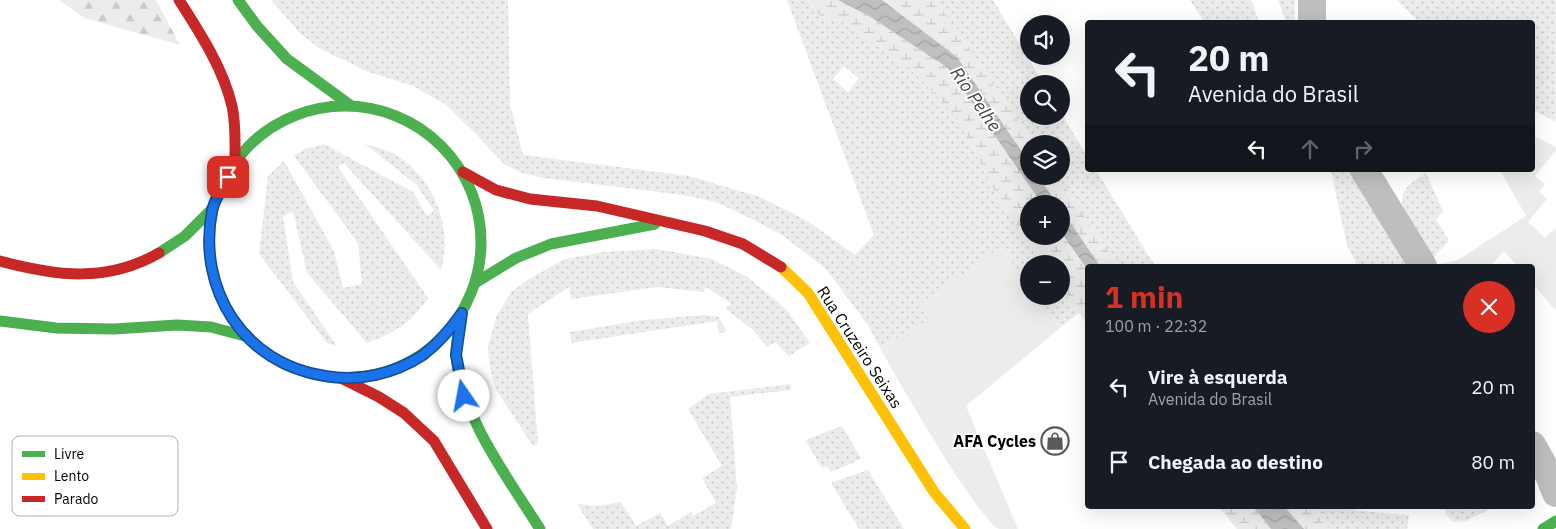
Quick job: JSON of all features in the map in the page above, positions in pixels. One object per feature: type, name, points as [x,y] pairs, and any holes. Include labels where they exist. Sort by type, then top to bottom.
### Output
[{"type":"main road","points":[[179,0],[214,56],[230,100],[235,129],[235,160]]},
{"type":"main road","points":[[238,0],[257,26],[287,59],[350,105]]},
{"type":"main road","points":[[350,105],[394,114],[433,137],[462,172],[474,198],[480,226],[481,255],[475,283],[462,313],[445,336],[423,355],[397,368],[370,377],[342,379],[298,370],[273,358],[245,336],[225,308],[213,277],[208,243],[212,209],[235,160],[258,136],[286,118],[317,108],[350,105]]},
{"type":"main road","name":"Rua Cruzeiro Seixas","points":[[462,172],[496,190],[513,195],[530,199],[597,206],[705,231],[743,244],[777,264],[808,293],[934,492],[965,529]]},
{"type":"main road","points":[[0,261],[55,272],[91,275],[128,268],[160,253],[186,235],[212,209]]},
{"type":"main road","name":"Rua Cruzeiro Seixas","points":[[475,283],[516,258],[551,244],[661,222]]},
{"type":"main road","points":[[462,313],[456,355],[464,396],[486,440],[540,529]]},
{"type":"main road","points":[[0,322],[56,328],[210,327],[245,336]]},
{"type":"main road","points":[[342,379],[380,397],[404,413],[434,440],[487,529]]},
{"type":"main road","points":[[1543,529],[1556,521]]},
{"type":"street","points":[[1312,0],[1312,20]]},
{"type":"street","points":[[1365,172],[1422,264]]},
{"type":"street","points":[[1535,450],[1550,475],[1556,492]]},
{"type":"green space","points":[[59,0],[156,0],[180,45],[84,18]]},
{"type":"green space","points":[[271,0],[508,0],[510,104],[523,155],[689,176],[760,197],[809,222],[855,255],[874,235],[787,0],[808,0],[821,17],[842,21],[910,69],[959,119],[1000,202],[1020,230],[1020,245],[1031,245],[1038,255],[1020,255],[1020,274],[1000,248],[928,320],[880,348],[868,325],[826,269],[782,235],[758,222],[716,202],[684,195],[544,178],[522,173],[504,164],[445,104],[413,86],[366,71],[319,48],[301,34]],"holes":[[[844,66],[859,78],[848,92],[833,79]]]},
{"type":"green space","points":[[808,0],[838,0],[869,16],[948,68],[1020,172],[1020,185],[1029,185],[1036,195],[1020,195],[1020,230],[1000,202],[959,119],[910,69],[842,21],[821,17]]},
{"type":"green space","points":[[882,0],[936,0],[1028,135],[1020,135],[1020,149],[957,57]]},
{"type":"green space","points":[[936,0],[993,0],[1020,44],[1020,65],[1032,65],[1039,75],[1020,75],[1020,123]]},
{"type":"green space","points":[[1190,0],[1251,0],[1258,20],[1203,20]]},
{"type":"green space","points":[[1278,0],[1295,0],[1295,20],[1285,20]]},
{"type":"green space","points":[[1397,0],[1556,0],[1556,122],[1535,111],[1535,20],[1417,20]]},
{"type":"green space","points":[[1021,125],[1068,125],[1085,153],[1085,172],[1097,172],[1154,264],[1117,264],[1063,185],[1070,185],[1070,135],[1028,135]]},
{"type":"green space","points":[[1535,138],[1556,147],[1556,150],[1535,176],[1545,184],[1539,192],[1547,199],[1528,222],[1545,238],[1556,227],[1556,311],[1535,286],[1535,264],[1515,264],[1504,251],[1492,264],[1440,264],[1458,260],[1526,216],[1501,172],[1535,172]]},
{"type":"green space","points":[[324,144],[413,192],[427,216],[434,211],[417,185],[365,144],[394,154],[408,164],[430,189],[442,220],[444,254],[441,270],[344,163],[338,167],[428,298],[409,321],[386,335],[367,343],[307,273],[293,211],[283,217],[293,282],[337,346],[327,343],[259,254],[268,176],[284,161],[334,251],[343,288],[362,284],[358,243],[294,156],[305,149]]},
{"type":"green space","points":[[1331,172],[1351,172],[1407,264],[1357,264],[1347,246]]},
{"type":"green space","points":[[1426,173],[1443,211],[1436,219],[1449,241],[1432,259],[1403,207],[1402,200],[1408,187]]},
{"type":"green space","points":[[1044,185],[1063,185],[1070,195],[1051,195]]},
{"type":"green space","points":[[1070,195],[1117,264],[1099,264],[1070,222]]},
{"type":"green space","points":[[1031,245],[1070,245],[1085,266],[1085,321],[1070,300],[1070,255],[1038,255]]},
{"type":"green space","points":[[1001,247],[1020,273],[1020,305],[1043,305],[1060,328],[966,406],[1018,529],[999,529],[988,520],[937,445],[880,348],[928,320],[921,303]]},
{"type":"green space","points":[[657,249],[712,259],[746,276],[786,309],[810,343],[789,356],[775,342],[767,347],[753,330],[726,309],[731,303],[706,287],[704,292],[657,287],[571,299],[569,287],[528,314],[538,444],[533,446],[495,388],[489,363],[488,346],[497,315],[511,292],[529,279],[565,259],[604,252]]},
{"type":"green space","points":[[1070,299],[1080,312],[1060,328],[1043,305],[1070,305]]},
{"type":"green space","points":[[704,315],[719,317],[726,331],[719,334],[717,321],[572,343],[570,332],[644,320]]},
{"type":"green space","points":[[791,384],[791,390],[730,397],[737,488],[731,529],[593,529],[577,504],[599,506],[621,502],[636,526],[660,513],[668,526],[691,512],[693,516],[716,503],[702,478],[722,466],[688,409],[709,394]]},
{"type":"green space","points":[[842,426],[861,458],[830,472],[828,466],[822,468],[805,440]]},
{"type":"green space","points":[[868,470],[904,529],[859,529],[831,483]]},
{"type":"green space","points":[[1220,509],[1255,509],[1271,529],[1237,529]]},
{"type":"green space","points":[[1287,509],[1312,509],[1329,529],[1304,529]]},
{"type":"green space","points":[[1312,509],[1355,509],[1359,511],[1409,515],[1407,529],[1329,529]]},
{"type":"green space","points":[[1445,509],[1491,509],[1465,521],[1454,522],[1445,514]]},
{"type":"water","name":"Rio Pelhe","points":[[838,0],[882,0],[957,57],[1020,149],[1020,172],[948,68],[869,16]]},
{"type":"water","points":[[1029,185],[1044,185],[1051,195],[1036,195]]},
{"type":"water","points":[[1070,222],[1099,264],[1085,264],[1085,266],[1070,245]]},
{"type":"water","points":[[1255,509],[1287,509],[1304,529],[1271,529]]},
{"type":"traffic: fast","points":[[238,0],[257,26],[287,59],[350,105]]},
{"type":"traffic: fast","points":[[345,106],[372,109],[397,116],[421,129],[441,146],[458,166],[471,190],[478,215],[481,242],[478,269],[471,294],[458,318],[441,338],[421,355],[397,368],[372,375],[345,378],[318,375],[293,368],[269,355],[249,338],[232,318],[219,294],[212,269],[209,242],[212,215],[219,190],[232,166],[249,146],[269,129],[293,116],[318,109],[345,106]]},
{"type":"traffic: fast","points":[[159,253],[185,236],[212,209]]},
{"type":"traffic: fast","points":[[475,283],[516,258],[551,244],[655,224]]},
{"type":"traffic: fast","points":[[461,314],[456,356],[467,402],[488,447],[540,529]]},
{"type":"traffic: fast","points":[[0,321],[56,328],[114,329],[177,325],[211,327],[245,336]]},
{"type":"traffic: fast","points":[[1543,529],[1556,521]]},
{"type":"traffic: slow","points":[[781,267],[808,293],[934,492],[965,529]]},
{"type":"traffic: jam","points":[[179,0],[217,64],[228,92],[234,120],[235,160]]},
{"type":"traffic: jam","points":[[463,172],[496,190],[530,199],[597,206],[705,231],[743,244],[781,267]]},
{"type":"traffic: jam","points":[[0,261],[61,273],[101,273],[140,263],[159,253]]},
{"type":"traffic: jam","points":[[343,379],[379,397],[404,413],[434,441],[487,529]]},
{"type":"place","name":"AFA Cycles","points":[[1055,441]]},
{"type":"route","points":[[228,177],[212,209],[208,243],[213,277],[225,308],[245,336],[273,358],[306,373],[342,379],[370,377],[397,368],[423,355],[445,336],[462,313],[456,355],[464,396]]}]
